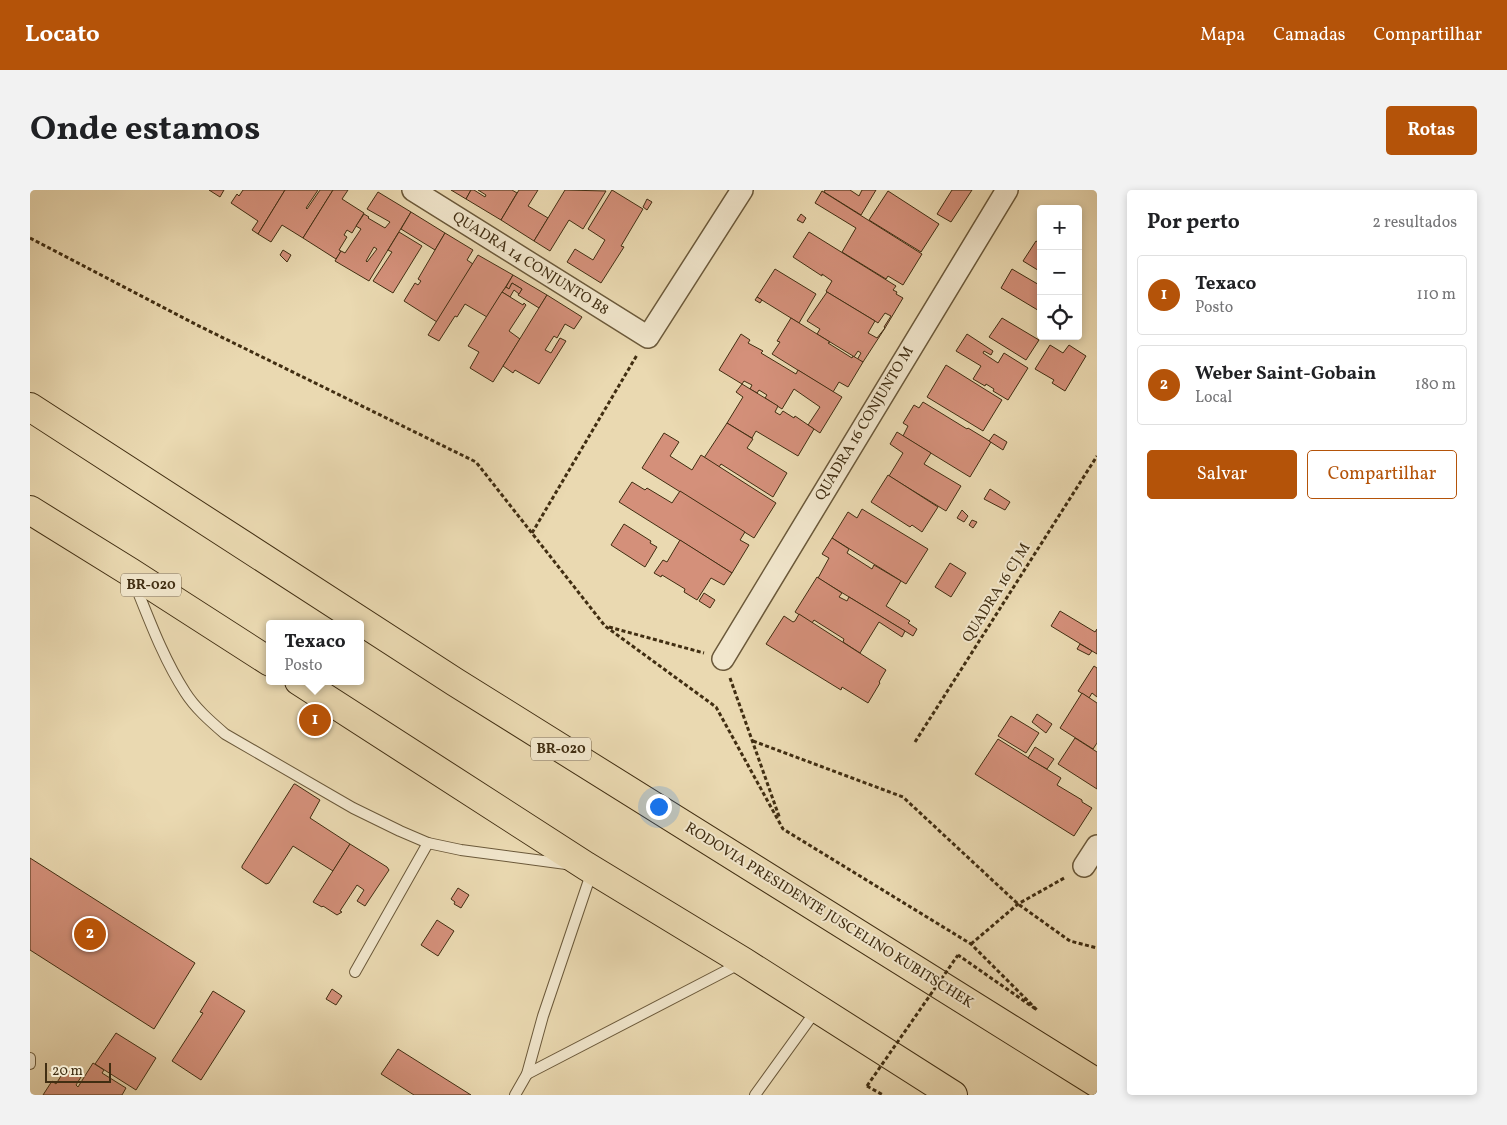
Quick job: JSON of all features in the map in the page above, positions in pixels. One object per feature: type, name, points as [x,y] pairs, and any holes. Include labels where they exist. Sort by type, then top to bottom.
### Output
[{"type":"highway","name":"RODOVIA PRESIDENTE JUSCELINO KUBITSCHEK","points":[[30,407],[359,620]]},
{"type":"highway","name":"BR-020","points":[[30,510],[266,659]]},
{"type":"highway","name":"RODOVIA PRESIDENTE JUSCELINO KUBITSCHEK","points":[[364,623],[455,682],[1097,1083]]},
{"type":"highway","points":[[305,685],[589,868],[818,1008],[953,1095]]},
{"type":"street","name":"QUADRA 14 CONJUNTO B8","points":[[413,190],[648,337]]},
{"type":"street","points":[[648,337],[742,190]]},
{"type":"street","name":"QUADRA 16 CONJUNTO M","points":[[724,659],[1007,190]]},
{"type":"street","points":[[1084,866],[1097,846]]},
{"type":"lane","points":[[130,572],[165,657],[186,693],[206,718],[225,734],[353,808],[428,843],[461,850],[589,868],[527,1074],[514,1095]]},
{"type":"lane","points":[[355,972],[428,843]]},
{"type":"lane","points":[[527,1074],[744,962]]},
{"type":"lane","points":[[755,1095],[818,1008]]},
{"type":"lane","points":[[30,1058],[30,1064]]},
{"type":"path","points":[[30,238],[197,325],[476,462],[606,626],[716,707],[784,829],[971,944],[1036,1010],[958,954],[867,1086],[883,1095]]},
{"type":"path","points":[[532,533],[648,337]]},
{"type":"path","name":"QUADRA 16 CJ M","points":[[915,742],[1097,456]]},
{"type":"path","points":[[606,626],[724,659],[784,829]]},
{"type":"path","points":[[753,742],[903,797],[1018,904],[1070,941],[1097,948]]},
{"type":"path","points":[[971,944],[1018,904],[1084,866]]},
{"type":"building","points":[[209,190],[224,190],[220,197]]},
{"type":"building","points":[[243,190],[285,190],[258,234],[252,230],[258,221],[231,203],[237,194],[239,196]]},
{"type":"building","points":[[285,190],[318,190],[307,209],[320,190],[333,190],[303,238],[282,225],[271,242],[258,234]]},
{"type":"building","points":[[333,190],[348,190],[342,199],[364,213],[352,233],[347,230],[344,235],[347,237],[336,259],[303,238]]},
{"type":"building","points":[[451,190],[471,190],[466,199]]},
{"type":"building","points":[[471,190],[485,197],[486,195],[478,190],[512,190],[517,193],[501,220],[466,199]]},
{"type":"building","points":[[519,190],[538,190],[528,206],[548,218],[534,241],[501,220]]},
{"type":"building","points":[[565,190],[606,191],[583,229],[569,220],[550,251],[534,241]]},
{"type":"building","points":[[612,190],[643,209],[621,246],[624,247],[601,283],[567,262],[575,249],[593,260],[605,240],[588,229]]},
{"type":"building","points":[[825,190],[850,190],[859,196],[862,190],[876,190],[861,215],[824,192]]},
{"type":"building","points":[[952,190],[972,190],[951,222],[937,214]]},
{"type":"building","points":[[822,191],[922,254],[903,285],[888,276],[886,279],[842,252],[856,228],[815,203]]},
{"type":"building","points":[[888,191],[939,224],[921,252],[869,220]]},
{"type":"building","points":[[378,192],[411,212],[369,281],[335,261],[341,251],[345,253],[361,229],[356,226],[364,214],[385,228],[390,222],[367,209]],"holes":[[[374,247],[377,249],[367,262]]]},
{"type":"building","points":[[647,199],[652,202],[647,210],[643,207]]},
{"type":"building","points":[[411,212],[445,233],[435,250],[401,229]]},
{"type":"building","points":[[801,214],[806,218],[803,223],[797,220]]},
{"type":"building","points":[[399,232],[422,246],[393,293],[373,281],[392,252],[388,250]]},
{"type":"building","points":[[809,232],[896,286],[893,290],[903,298],[885,328],[891,316],[885,313],[878,323],[827,292],[832,281],[793,257]]},
{"type":"building","points":[[445,233],[473,250],[467,260],[473,264],[437,322],[404,301],[415,283],[418,285],[421,281],[418,279]]},
{"type":"building","points":[[1036,241],[1037,242],[1037,270],[1023,261]]},
{"type":"building","points":[[283,250],[291,255],[287,262],[280,255]]},
{"type":"building","points":[[478,255],[513,275],[487,317],[465,304],[439,341],[428,335]]},
{"type":"building","points":[[775,269],[816,294],[799,323],[757,297]]},
{"type":"building","points":[[1012,269],[1037,284],[1037,310],[1001,288]]},
{"type":"building","points":[[513,275],[547,295],[539,308],[518,295],[522,289],[512,283],[509,289],[506,287]]},
{"type":"building","points":[[512,283],[522,289],[519,294],[514,290],[510,297],[502,292],[506,287],[509,289]]},
{"type":"building","points":[[502,292],[526,305],[509,331],[520,339],[493,382],[470,368],[479,352],[468,346]]},
{"type":"building","points":[[827,292],[875,321],[868,333],[877,338],[885,328],[863,362],[857,360],[861,353],[858,351],[854,357],[817,334],[820,329],[807,321]]},
{"type":"building","points":[[547,295],[582,317],[574,329],[565,324],[557,338],[554,336],[545,350],[551,353],[560,338],[566,341],[539,384],[515,370],[513,373],[503,366]]},
{"type":"building","points":[[757,297],[762,300],[760,303],[755,300]]},
{"type":"building","points":[[791,318],[852,358],[853,356],[863,362],[848,387],[839,382],[833,392],[772,354],[780,342],[777,341]]},
{"type":"building","points":[[1002,318],[1039,340],[1026,360],[989,337]]},
{"type":"building","points":[[741,334],[750,340],[748,343],[763,351],[761,353],[796,374],[798,370],[842,397],[820,433],[808,425],[820,407],[794,389],[782,409],[765,398],[767,395],[759,390],[757,393],[750,389],[752,385],[744,381],[742,384],[719,370]]},
{"type":"building","points":[[967,334],[993,351],[991,355],[984,351],[983,353],[998,363],[1004,353],[1028,368],[1008,400],[993,391],[994,389],[986,384],[985,386],[973,379],[981,366],[956,351]]},
{"type":"building","points":[[1050,345],[1063,353],[1069,345],[1086,356],[1065,391],[1052,383],[1054,380],[1035,369]]},
{"type":"building","points":[[946,365],[1002,400],[983,431],[927,397]]},
{"type":"building","points":[[742,384],[778,406],[775,412],[780,415],[783,411],[794,418],[795,416],[814,429],[798,456],[756,431],[752,438],[727,423],[743,397],[736,392]]},
{"type":"building","points":[[923,402],[991,442],[970,477],[903,436],[908,426],[903,423],[914,405],[919,408]]},
{"type":"building","points":[[727,423],[753,439],[747,448],[787,473],[773,497],[721,464],[719,467],[704,458]]},
{"type":"building","points":[[897,432],[931,453],[924,464],[961,486],[946,511],[889,476],[903,453],[890,444]]},
{"type":"building","points":[[664,433],[679,442],[670,456],[692,470],[701,455],[776,503],[754,538],[642,468]]},
{"type":"building","points":[[994,434],[1007,442],[1003,450],[989,441]]},
{"type":"building","points":[[888,475],[938,507],[922,532],[912,525],[910,527],[871,502]]},
{"type":"building","points":[[632,482],[645,490],[647,488],[672,503],[680,491],[745,532],[740,540],[749,545],[732,573],[619,502]]},
{"type":"building","points":[[990,489],[1010,502],[1005,510],[984,499]]},
{"type":"building","points":[[862,509],[928,549],[906,584],[832,538],[848,512],[857,518]]},
{"type":"building","points":[[962,510],[968,516],[964,522],[957,518]]},
{"type":"building","points":[[972,520],[977,522],[973,528],[969,525]]},
{"type":"building","points":[[624,524],[657,547],[645,567],[611,545]]},
{"type":"building","points":[[832,538],[849,549],[847,553],[872,569],[874,565],[901,581],[886,606],[910,621],[908,623],[917,629],[913,636],[818,578],[829,558],[822,554]]},
{"type":"building","points":[[680,540],[732,573],[724,585],[711,578],[697,600],[684,592],[685,589],[662,575],[661,577],[654,573],[663,560],[667,562]]},
{"type":"building","points":[[950,563],[966,573],[951,597],[935,587]]},
{"type":"building","points":[[817,577],[842,593],[839,597],[847,601],[849,597],[905,631],[902,637],[879,622],[860,653],[843,642],[844,639],[814,620],[812,623],[795,612]]},
{"type":"building","points":[[704,593],[715,600],[710,608],[699,601]]},
{"type":"building","points":[[1060,611],[1095,632],[1097,629],[1097,654],[1051,626]]},
{"type":"building","points":[[799,614],[886,670],[868,703],[842,687],[841,690],[766,644],[784,616],[793,622]]},
{"type":"building","points":[[1080,644],[1092,651],[1089,655],[1077,649]]},
{"type":"building","points":[[1094,666],[1097,668],[1097,697],[1092,693],[1089,698],[1078,691]]},
{"type":"building","points":[[1082,693],[1097,703],[1097,743],[1093,749],[1060,728]]},
{"type":"building","points":[[1037,714],[1052,724],[1046,733],[1032,722]]},
{"type":"building","points":[[1011,716],[1039,733],[1026,753],[998,736]]},
{"type":"building","points":[[1075,738],[1097,752],[1097,789],[1058,764]]},
{"type":"building","points":[[998,739],[1061,778],[1057,785],[1092,808],[1074,836],[975,774]]},
{"type":"building","points":[[1035,747],[1054,759],[1047,769],[1028,758]]},
{"type":"building","points":[[294,784],[320,800],[310,818],[350,844],[333,871],[293,846],[269,883],[266,884],[242,868],[242,866]]},
{"type":"building","points":[[350,844],[389,870],[365,906],[357,901],[364,890],[357,885],[340,911],[342,912],[337,915],[313,902]]},
{"type":"building","points":[[30,858],[195,963],[154,1029],[30,950]]},
{"type":"building","points":[[458,888],[469,895],[461,908],[454,904],[455,902],[451,899]]},
{"type":"building","points":[[437,920],[454,931],[438,956],[421,945]]},
{"type":"building","points":[[332,989],[342,996],[336,1005],[326,999]]},
{"type":"building","points":[[213,991],[245,1011],[201,1080],[172,1061],[203,1013],[200,1012]]},
{"type":"building","points":[[116,1033],[156,1058],[136,1090],[95,1064]]},
{"type":"building","points":[[398,1049],[471,1095],[414,1095],[381,1074]]},
{"type":"building","points":[[93,1063],[104,1070],[102,1073],[126,1088],[122,1095],[43,1095],[52,1081],[56,1084],[66,1068],[81,1077],[76,1085],[78,1087]]},
{"type":"place","name":"Texaco","points":[[315,720]]},
{"type":"place","name":"Weber Saint-Gobain","points":[[90,934]]}]
